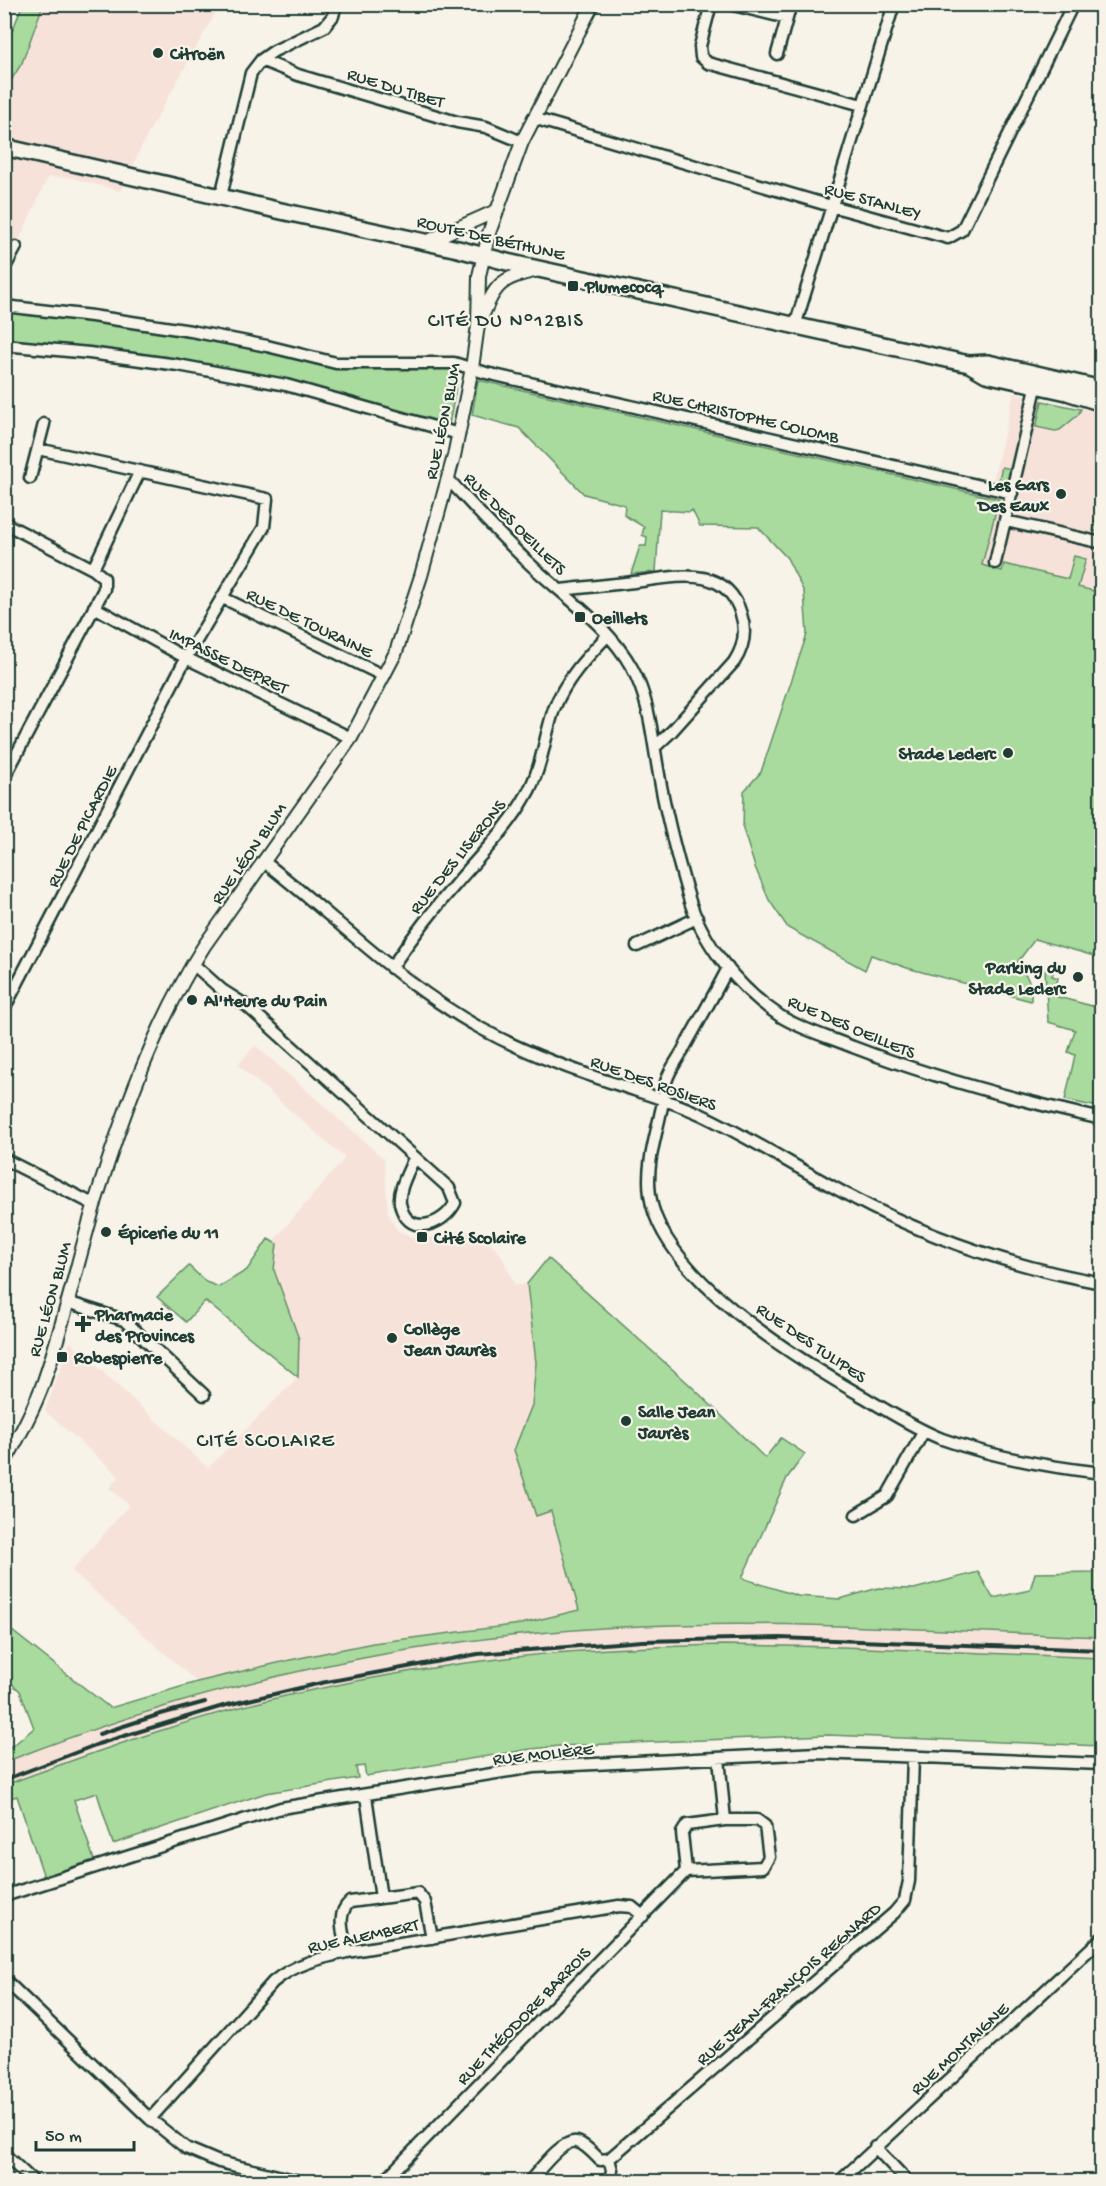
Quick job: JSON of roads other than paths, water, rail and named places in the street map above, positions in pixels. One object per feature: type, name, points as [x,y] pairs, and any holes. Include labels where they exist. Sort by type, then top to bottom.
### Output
[{"type":"main road","name":"ROUTE DE BÉTHUNE","points":[[4,147],[969,364],[986,374],[1101,389]]},
{"type":"main road","name":"ROUTE DE BÉTHUNE","points":[[1038,380],[1101,403]]},
{"type":"street","points":[[221,196],[251,73],[261,60],[324,27],[333,16],[336,4]]},
{"type":"street","name":"RUE LÉON BLUM","points":[[4,1463],[44,1381],[95,1205],[126,1114],[163,1018],[193,964],[351,738],[396,652],[419,582],[459,434],[478,325],[479,276],[496,211],[533,118],[593,4]]},
{"type":"street","points":[[711,4],[700,46],[701,57],[708,63],[862,105]]},
{"type":"street","points":[[729,4],[787,18]]},
{"type":"street","points":[[777,54],[791,4]]},
{"type":"street","points":[[795,326],[894,4]]},
{"type":"street","name":"RUE STANLEY","points":[[533,118],[948,238],[962,230],[1073,4]]},
{"type":"street","name":"RUE DU TIBET","points":[[261,60],[309,78],[457,122],[486,127],[522,142]]},
{"type":"street","points":[[426,242],[496,211]]},
{"type":"street","points":[[4,268],[16,247]]},
{"type":"street","points":[[478,325],[496,287],[516,274],[542,269]]},
{"type":"street","name":"RUE CHRISTOPHE COLOMB","points":[[6,304],[191,331],[336,363],[454,363],[486,373],[1012,493]]},
{"type":"street","points":[[4,345],[178,365],[286,385],[459,434]]},
{"type":"street","points":[[995,563],[1038,380]]},
{"type":"street","points":[[30,478],[44,424]]},
{"type":"street","points":[[38,449],[140,471],[93,568]]},
{"type":"street","name":"RUE DE TOURAINE","points":[[140,471],[267,499],[264,527],[186,658]]},
{"type":"street","name":"RUE DES OEILLETS","points":[[448,479],[508,542],[561,590],[621,651],[638,681],[648,709],[658,771],[684,881],[697,918],[728,968],[769,1008],[808,1029],[915,1071],[1017,1100],[1101,1119]]},
{"type":"street","points":[[1006,521],[1101,543]]},
{"type":"street","points":[[4,523],[93,568],[104,578],[104,589],[4,778]]},
{"type":"street","name":"RUE DES OEILLETS","points":[[561,590],[689,575],[714,581],[734,597],[741,612],[744,629],[741,651],[734,662],[655,747]]},
{"type":"street","name":"RUE DE TOURAINE","points":[[223,598],[384,676]]},
{"type":"street","name":"IMPASSE DEPRET","points":[[94,607],[186,658],[351,738]]},
{"type":"street","name":"RUE DES LISERONS","points":[[391,968],[430,914],[510,822],[528,794],[537,772],[554,710],[561,694],[579,667],[608,636]]},
{"type":"street","name":"RUE DE PICARDIE","points":[[4,1009],[186,658]]},
{"type":"street","name":"RUE DES ROSIERS","points":[[263,861],[391,968],[447,1009],[493,1035],[581,1072],[699,1113],[851,1197],[922,1230],[1016,1263],[1101,1283]]},
{"type":"street","points":[[638,946],[697,918]]},
{"type":"street","points":[[193,964],[222,990],[247,1006],[414,1158],[443,1181],[454,1196],[455,1203],[451,1211],[437,1223],[420,1225],[413,1222],[403,1210],[400,1193],[414,1158]]},
{"type":"street","name":"RUE DES TULIPES","points":[[728,968],[666,1080],[664,1100],[650,1154],[648,1177],[654,1212],[661,1231],[676,1253],[708,1287],[765,1334],[847,1387],[924,1431],[964,1446],[1004,1456],[1101,1473]]},
{"type":"street","points":[[4,1159],[95,1205]]},
{"type":"street","points":[[67,1302],[124,1320],[204,1395]]},
{"type":"street","points":[[856,1515],[887,1496],[924,1431]]},
{"type":"street","name":"RUE MOLIÈRE","points":[[4,1896],[267,1812],[534,1767],[818,1753],[1101,1764]]},
{"type":"street","name":"RUE JEAN-FRANÇOIS REGNARD","points":[[609,2159],[894,1913],[905,1900],[909,1881],[913,1756]]},
{"type":"street","points":[[719,1758],[724,1820]]},
{"type":"street","points":[[366,1796],[381,1898]]},
{"type":"street","points":[[724,1820],[757,1820],[765,1826],[769,1857],[763,1867],[686,1871],[682,1833],[687,1825],[724,1820]]},
{"type":"street","name":"RUE THÉODORE BARROIS","points":[[383,2181],[686,1871]]},
{"type":"street","points":[[347,1952],[341,1914],[343,1908],[350,1902],[414,1892],[421,1895],[425,1902],[432,1938]]},
{"type":"street","name":"RUE ALEMBERT","points":[[150,2119],[273,1982],[291,1969],[347,1952],[619,1906],[632,1907],[643,1916]]},
{"type":"street","name":"RUE MONTAIGNE","points":[[839,2181],[1101,1938]]},
{"type":"street","points":[[4,1979],[171,2138],[201,2156],[303,2181]]},
{"type":"street","points":[[530,2181],[563,2145],[572,2141],[579,2142],[600,2160],[609,2159],[612,2170],[610,2181]]},
{"type":"street","points":[[875,2147],[908,2181]]},
{"type":"street","points":[[4,2154],[34,2181]]},
{"type":"railway","points":[[4,1780],[98,1744],[223,1706],[321,1683],[478,1654],[642,1641],[780,1638],[1102,1650]]},
{"type":"railway","points":[[99,1734],[205,1702]]},
{"type":"place","name":"Citroën","points":[[158,53]]},
{"type":"place","name":"Plumecocq","points":[[573,286]]},
{"type":"place","name":"Les Gars Des Eaux","points":[[1061,494]]},
{"type":"place","name":"Oeillets","points":[[580,617]]},
{"type":"place","name":"Stade Leclerc","points":[[1008,753]]},
{"type":"place","name":"Parking du Stade Leclerc","points":[[1078,977]]},
{"type":"place","name":"Al'Heure du Pain","points":[[192,1000]]},
{"type":"place","name":"Épicerie du 11","points":[[106,1232]]},
{"type":"place","name":"Cité Scolaire","points":[[422,1237]]},
{"type":"place","name":"Pharmacie des Provinces","points":[[83,1324]]},
{"type":"place","name":"Collège Jean Jaurès","points":[[392,1338]]},
{"type":"place","name":"Robespierre","points":[[62,1357]]},
{"type":"place","name":"Salle Jean Jaurès","points":[[626,1421]]},
{"type":"district","name":"CITÉ DU N°12BIS","points":[[506,319]]},
{"type":"district","name":"CITÉ SCOLAIRE","points":[[266,1439]]}]
